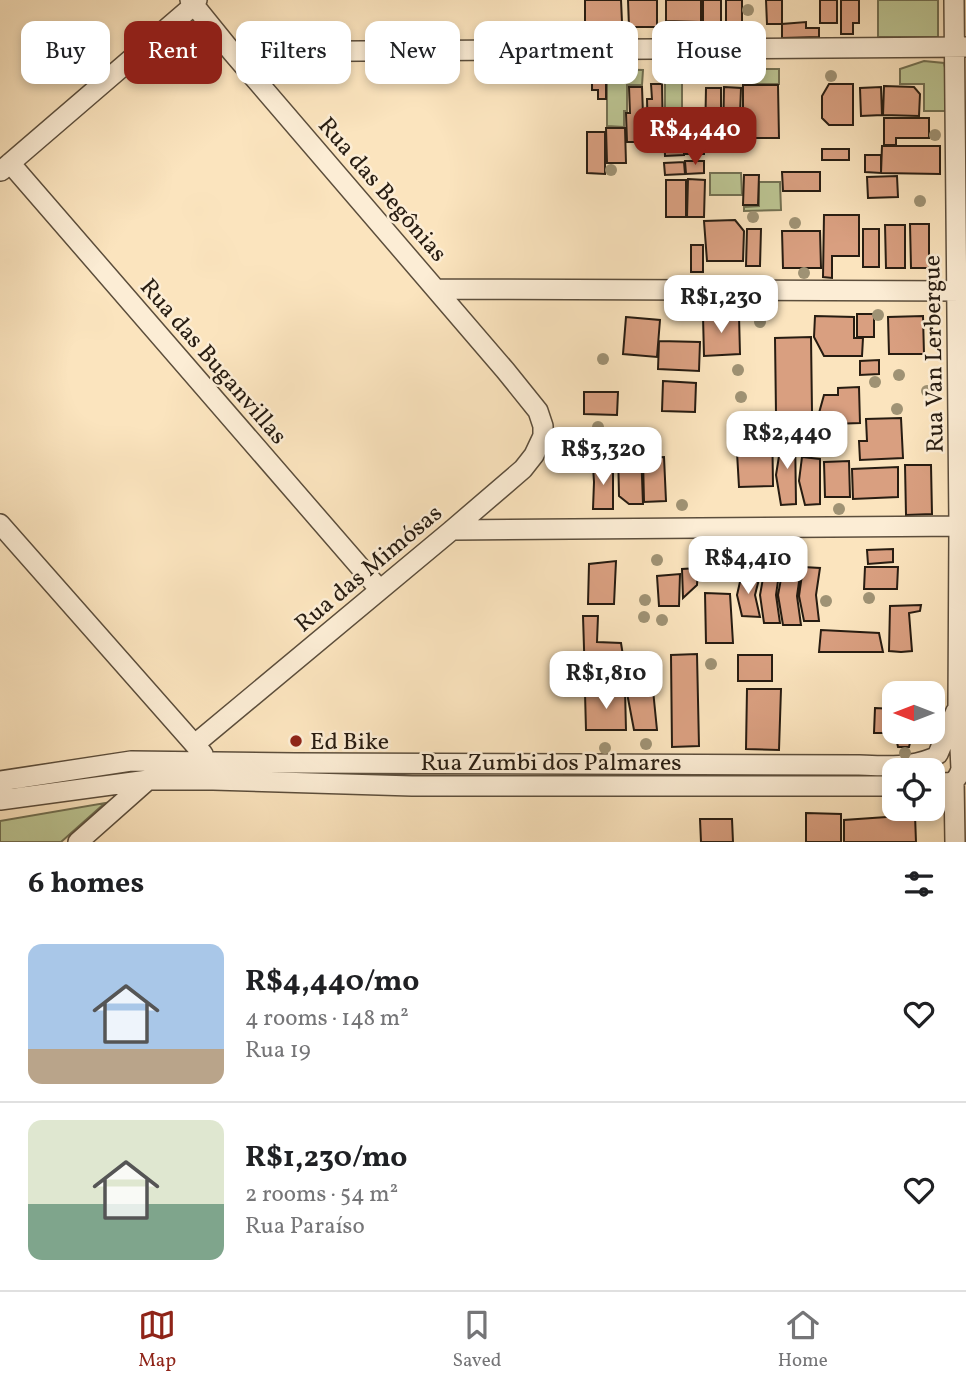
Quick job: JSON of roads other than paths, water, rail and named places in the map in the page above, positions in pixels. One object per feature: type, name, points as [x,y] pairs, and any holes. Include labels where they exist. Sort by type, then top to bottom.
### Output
[{"type":"street","name":"Rua Van Lerbergue","points":[[954,0],[960,47],[962,526],[958,707],[947,771],[955,842]]},
{"type":"street","points":[[5,167],[194,2]]},
{"type":"street","name":"Rua das Begônias","points":[[194,2],[232,52],[437,289],[538,411]]},
{"type":"street","points":[[232,52],[960,47]]},
{"type":"street","name":"Rua das Buganvillas","points":[[5,167],[380,590]]},
{"type":"street","points":[[437,289],[961,291]]},
{"type":"street","name":"Rua das Mimósas","points":[[195,744],[523,469],[540,446],[543,436],[538,411]]},
{"type":"street","points":[[0,524],[195,744],[211,771]]},
{"type":"street","points":[[452,530],[962,526]]},
{"type":"street","points":[[0,781],[131,761],[211,771]]},
{"type":"street","name":"Rua Zumbi dos Palmares","points":[[0,800],[211,771],[859,765],[895,767],[920,763],[947,771]]},
{"type":"street","name":"Rua Zumbi dos Palmares","points":[[211,771],[426,786],[882,786]]},
{"type":"street","points":[[78,842],[148,780]]},
{"type":"place","name":"Ed Bike","points":[[296,741]]}]
